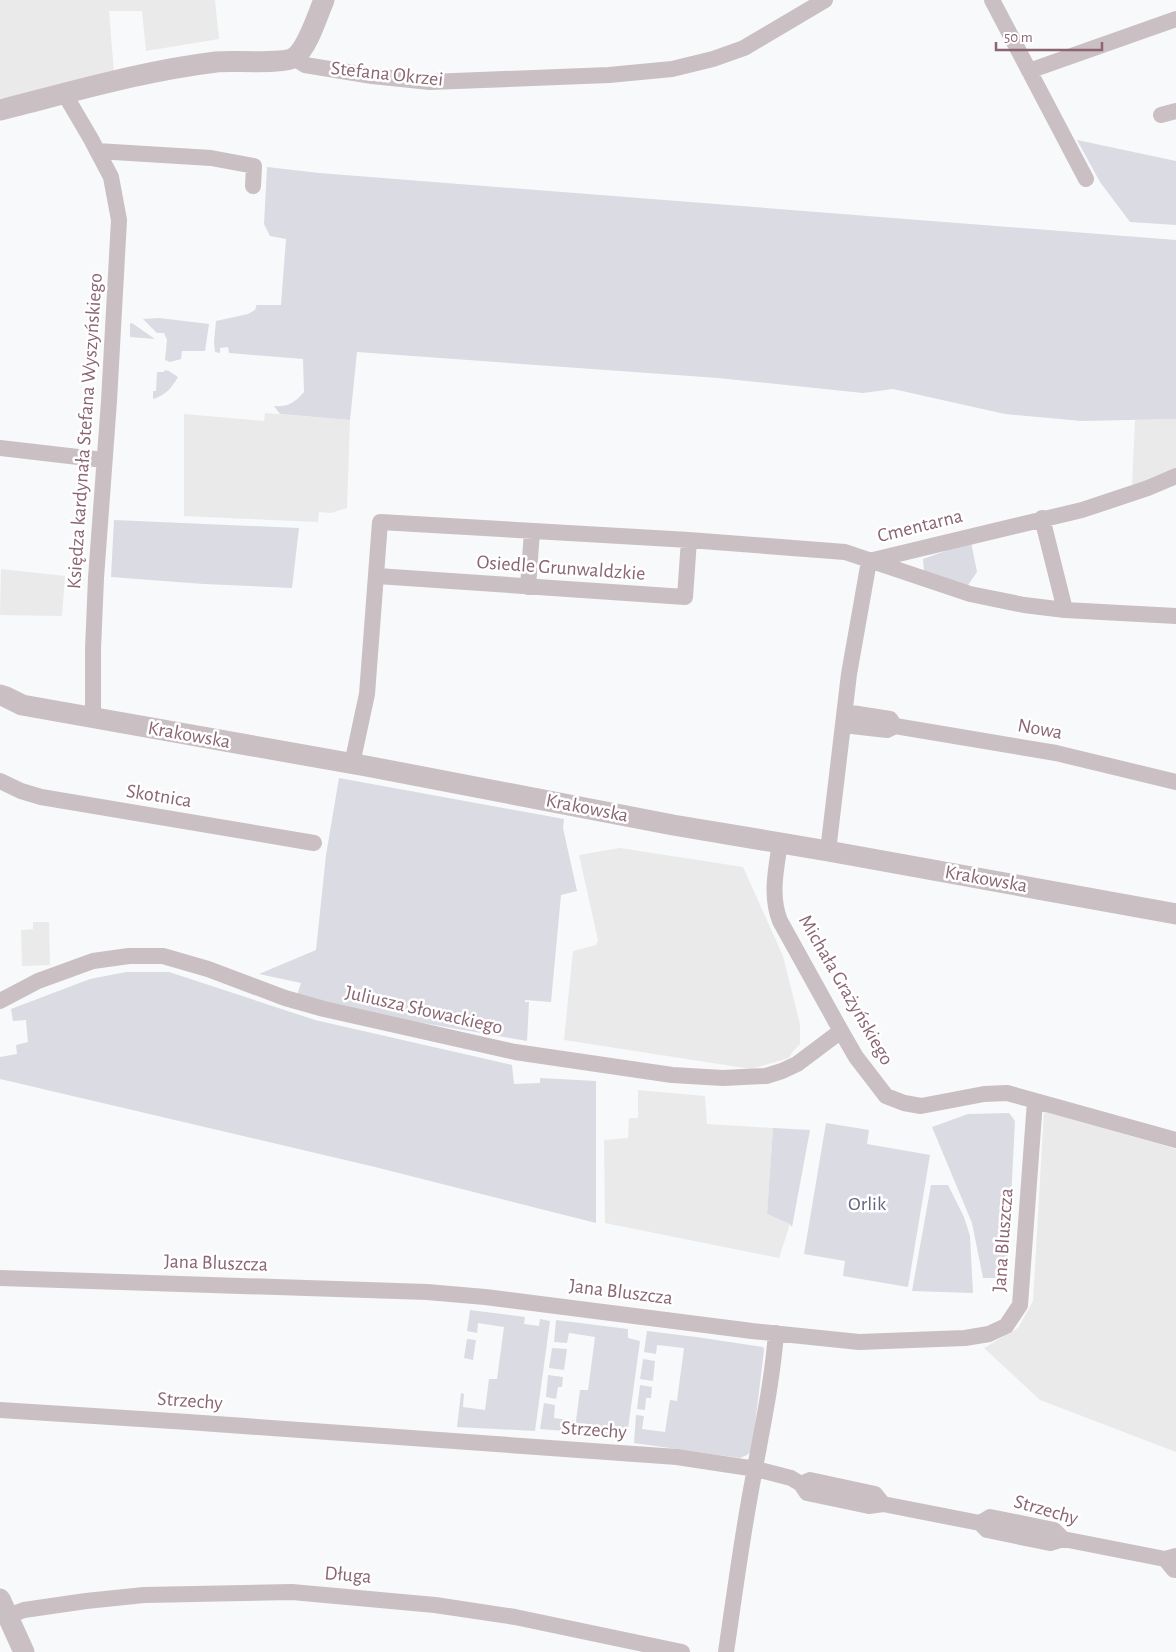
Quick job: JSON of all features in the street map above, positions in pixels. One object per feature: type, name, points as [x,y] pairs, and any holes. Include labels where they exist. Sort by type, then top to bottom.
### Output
[{"type":"street","points":[[0,110],[125,77],[184,66],[224,61],[284,62],[294,58],[303,48],[324,0]]},
{"type":"street","name":"Stefana Okrzei","points":[[294,58],[305,65],[372,76],[430,82],[672,70],[744,48],[825,0]]},
{"type":"street","points":[[992,0],[1086,179]]},
{"type":"street","points":[[1029,71],[1176,19]]},
{"type":"street","name":"Księdza kardynała Stefana Wyszyńskiego","points":[[64,93],[111,177],[119,220],[96,578],[92,718]]},
{"type":"street","points":[[97,151],[211,158],[254,166],[253,186]]},
{"type":"street","points":[[0,448],[104,460]]},
{"type":"street","name":"Cmentarna","points":[[828,851],[849,674],[869,561],[1042,518],[1082,510],[1148,488],[1176,476]]},
{"type":"street","points":[[1042,518],[1065,610]]},
{"type":"street","name":"Osiedle Grunwaldzkie","points":[[352,764],[367,694],[380,522],[689,540],[845,552],[970,594],[1024,605],[1065,610],[1176,616]]},
{"type":"street","points":[[528,587],[532,531]]},
{"type":"street","name":"Osiedle Grunwaldzkie","points":[[377,576],[685,597],[689,540]]},
{"type":"street","name":"Krakowska","points":[[0,696],[6,696],[22,705],[92,718],[352,764],[672,825],[828,851],[1176,914]]},
{"type":"street","points":[[0,711],[22,705]]},
{"type":"street","name":"Nowa","points":[[844,719],[887,730],[896,726],[1056,753],[1176,782]]},
{"type":"street","name":"Skotnica","points":[[0,780],[21,791],[41,797],[314,843]]},
{"type":"street","name":"Michała Grażyńskiego","points":[[780,843],[774,896],[775,908],[780,921],[856,1057],[886,1096],[904,1104],[921,1106],[984,1094],[1007,1093],[1176,1140]]},
{"type":"street","name":"Juliusza Słowackiego","points":[[2,1000],[38,981],[92,961],[129,956],[163,956],[208,969],[285,998],[324,1009],[515,1052],[672,1075],[723,1078],[766,1076],[782,1071],[797,1064],[841,1031]]},
{"type":"street","name":"Jana Bluszcza","points":[[0,1278],[427,1292],[485,1296],[859,1342],[965,1338],[989,1334],[1006,1326],[1020,1305],[1035,1101]]},
{"type":"street","points":[[726,1652],[751,1490],[774,1359],[776,1333]]},
{"type":"street","name":"Strzechy","points":[[0,1410],[677,1457],[756,1468],[791,1478],[801,1484],[807,1493],[869,1506],[883,1504],[980,1523],[987,1530],[1050,1543],[1063,1539],[1172,1562]]},
{"type":"street","name":"Długa","points":[[4,1607],[24,1610],[144,1595],[292,1592],[436,1605],[507,1616],[682,1652]]},
{"type":"street","points":[[4,1607],[24,1652]]},
{"type":"shaded area","points":[[0,0],[215,0],[219,39],[146,51],[142,11],[109,11],[114,73],[0,99]]},
{"type":"shaded area","points":[[265,413],[350,420],[347,508],[331,513],[319,512],[318,522],[184,516],[184,414],[264,421]]},
{"type":"shaded area","points":[[1176,419],[1176,473],[1132,486],[1135,420]]},
{"type":"shaded area","points":[[1,569],[65,576],[62,616],[0,615]]},
{"type":"shaded area","points":[[620,848],[743,867],[783,956],[800,1024],[800,1044],[789,1058],[751,1069],[564,1040],[573,951],[596,945],[598,940],[579,855]]},
{"type":"shaded area","points":[[33,922],[49,922],[50,965],[22,966],[21,930],[33,929]]},
{"type":"shaded area","points":[[638,1090],[705,1096],[707,1124],[773,1128],[767,1214],[790,1224],[779,1258],[605,1223],[604,1140],[628,1138],[629,1118],[638,1118]]},
{"type":"shaded area","points":[[1044,1111],[1176,1149],[1176,1452],[1040,1400],[984,1348],[1018,1328],[1033,1301]]},
{"type":"green space","points":[[1077,140],[1176,161],[1176,225],[1130,222],[1100,182]]},
{"type":"green space","points":[[267,167],[319,173],[1176,240],[1176,419],[1081,421],[1005,414],[893,389],[863,393],[718,378],[357,352],[350,420],[280,414],[274,406],[291,404],[304,392],[303,359],[229,353],[228,347],[220,348],[220,353],[215,352],[214,342],[216,321],[248,314],[255,310],[257,304],[281,305],[286,239],[270,236],[264,224]]},
{"type":"green space","points":[[159,318],[209,324],[205,351],[182,351],[181,359],[170,362],[165,360],[167,340],[164,333],[157,333],[143,319]]},
{"type":"green space","points":[[132,323],[155,339],[130,337],[130,324]]},
{"type":"green space","points":[[165,370],[178,377],[168,391],[154,399],[153,391],[156,391],[157,372],[164,372]]},
{"type":"green space","points":[[114,520],[299,528],[292,588],[111,577]]},
{"type":"green space","points":[[971,542],[977,572],[966,588],[924,571],[923,559]]},
{"type":"green space","points":[[339,778],[564,819],[563,828],[577,891],[561,895],[551,1002],[525,1000],[525,1002],[529,1002],[527,1041],[394,1018],[297,995],[301,983],[259,974],[316,950],[326,855]]},
{"type":"green space","points":[[126,972],[169,972],[315,1020],[512,1065],[514,1084],[540,1083],[540,1078],[596,1081],[596,1223],[375,1167],[0,1079],[0,1057],[17,1054],[16,1045],[28,1042],[26,1020],[13,1021],[11,1009],[90,979]]},
{"type":"green space","points":[[1009,1113],[1015,1121],[1007,1278],[983,1278],[972,1223],[932,1127],[968,1114]]},
{"type":"green space","name":"Orlik","points":[[826,1123],[869,1130],[867,1144],[930,1155],[908,1287],[843,1276],[845,1261],[804,1254]]},
{"type":"green space","points":[[773,1128],[810,1130],[792,1227],[790,1224],[767,1214]]},
{"type":"green space","points":[[931,1185],[948,1185],[964,1217],[970,1236],[973,1293],[912,1291]]},
{"type":"green space","points":[[470,1310],[525,1317],[524,1324],[539,1326],[540,1319],[550,1321],[535,1431],[457,1427],[461,1393],[464,1394],[463,1407],[485,1410],[489,1379],[497,1379],[504,1327],[478,1323],[477,1333],[467,1331]]},
{"type":"green space","points":[[556,1320],[628,1329],[628,1338],[640,1341],[627,1436],[540,1429],[544,1403],[555,1405],[554,1418],[576,1421],[580,1390],[588,1390],[595,1337],[569,1333],[567,1343],[554,1342]]},
{"type":"green space","points":[[647,1331],[763,1347],[752,1450],[747,1455],[740,1458],[634,1443],[636,1415],[644,1416],[642,1429],[665,1432],[670,1400],[677,1401],[684,1348],[657,1345],[656,1354],[644,1352]]},
{"type":"green space","points":[[467,1339],[476,1340],[473,1360],[464,1358]]},
{"type":"green space","points":[[552,1348],[567,1349],[564,1370],[549,1368]]},
{"type":"green space","points":[[643,1359],[655,1361],[653,1381],[640,1379]]},
{"type":"green space","points":[[548,1375],[563,1377],[562,1387],[558,1387],[556,1399],[546,1397]]},
{"type":"green space","points":[[640,1385],[652,1387],[651,1398],[646,1398],[645,1410],[637,1409]]}]
